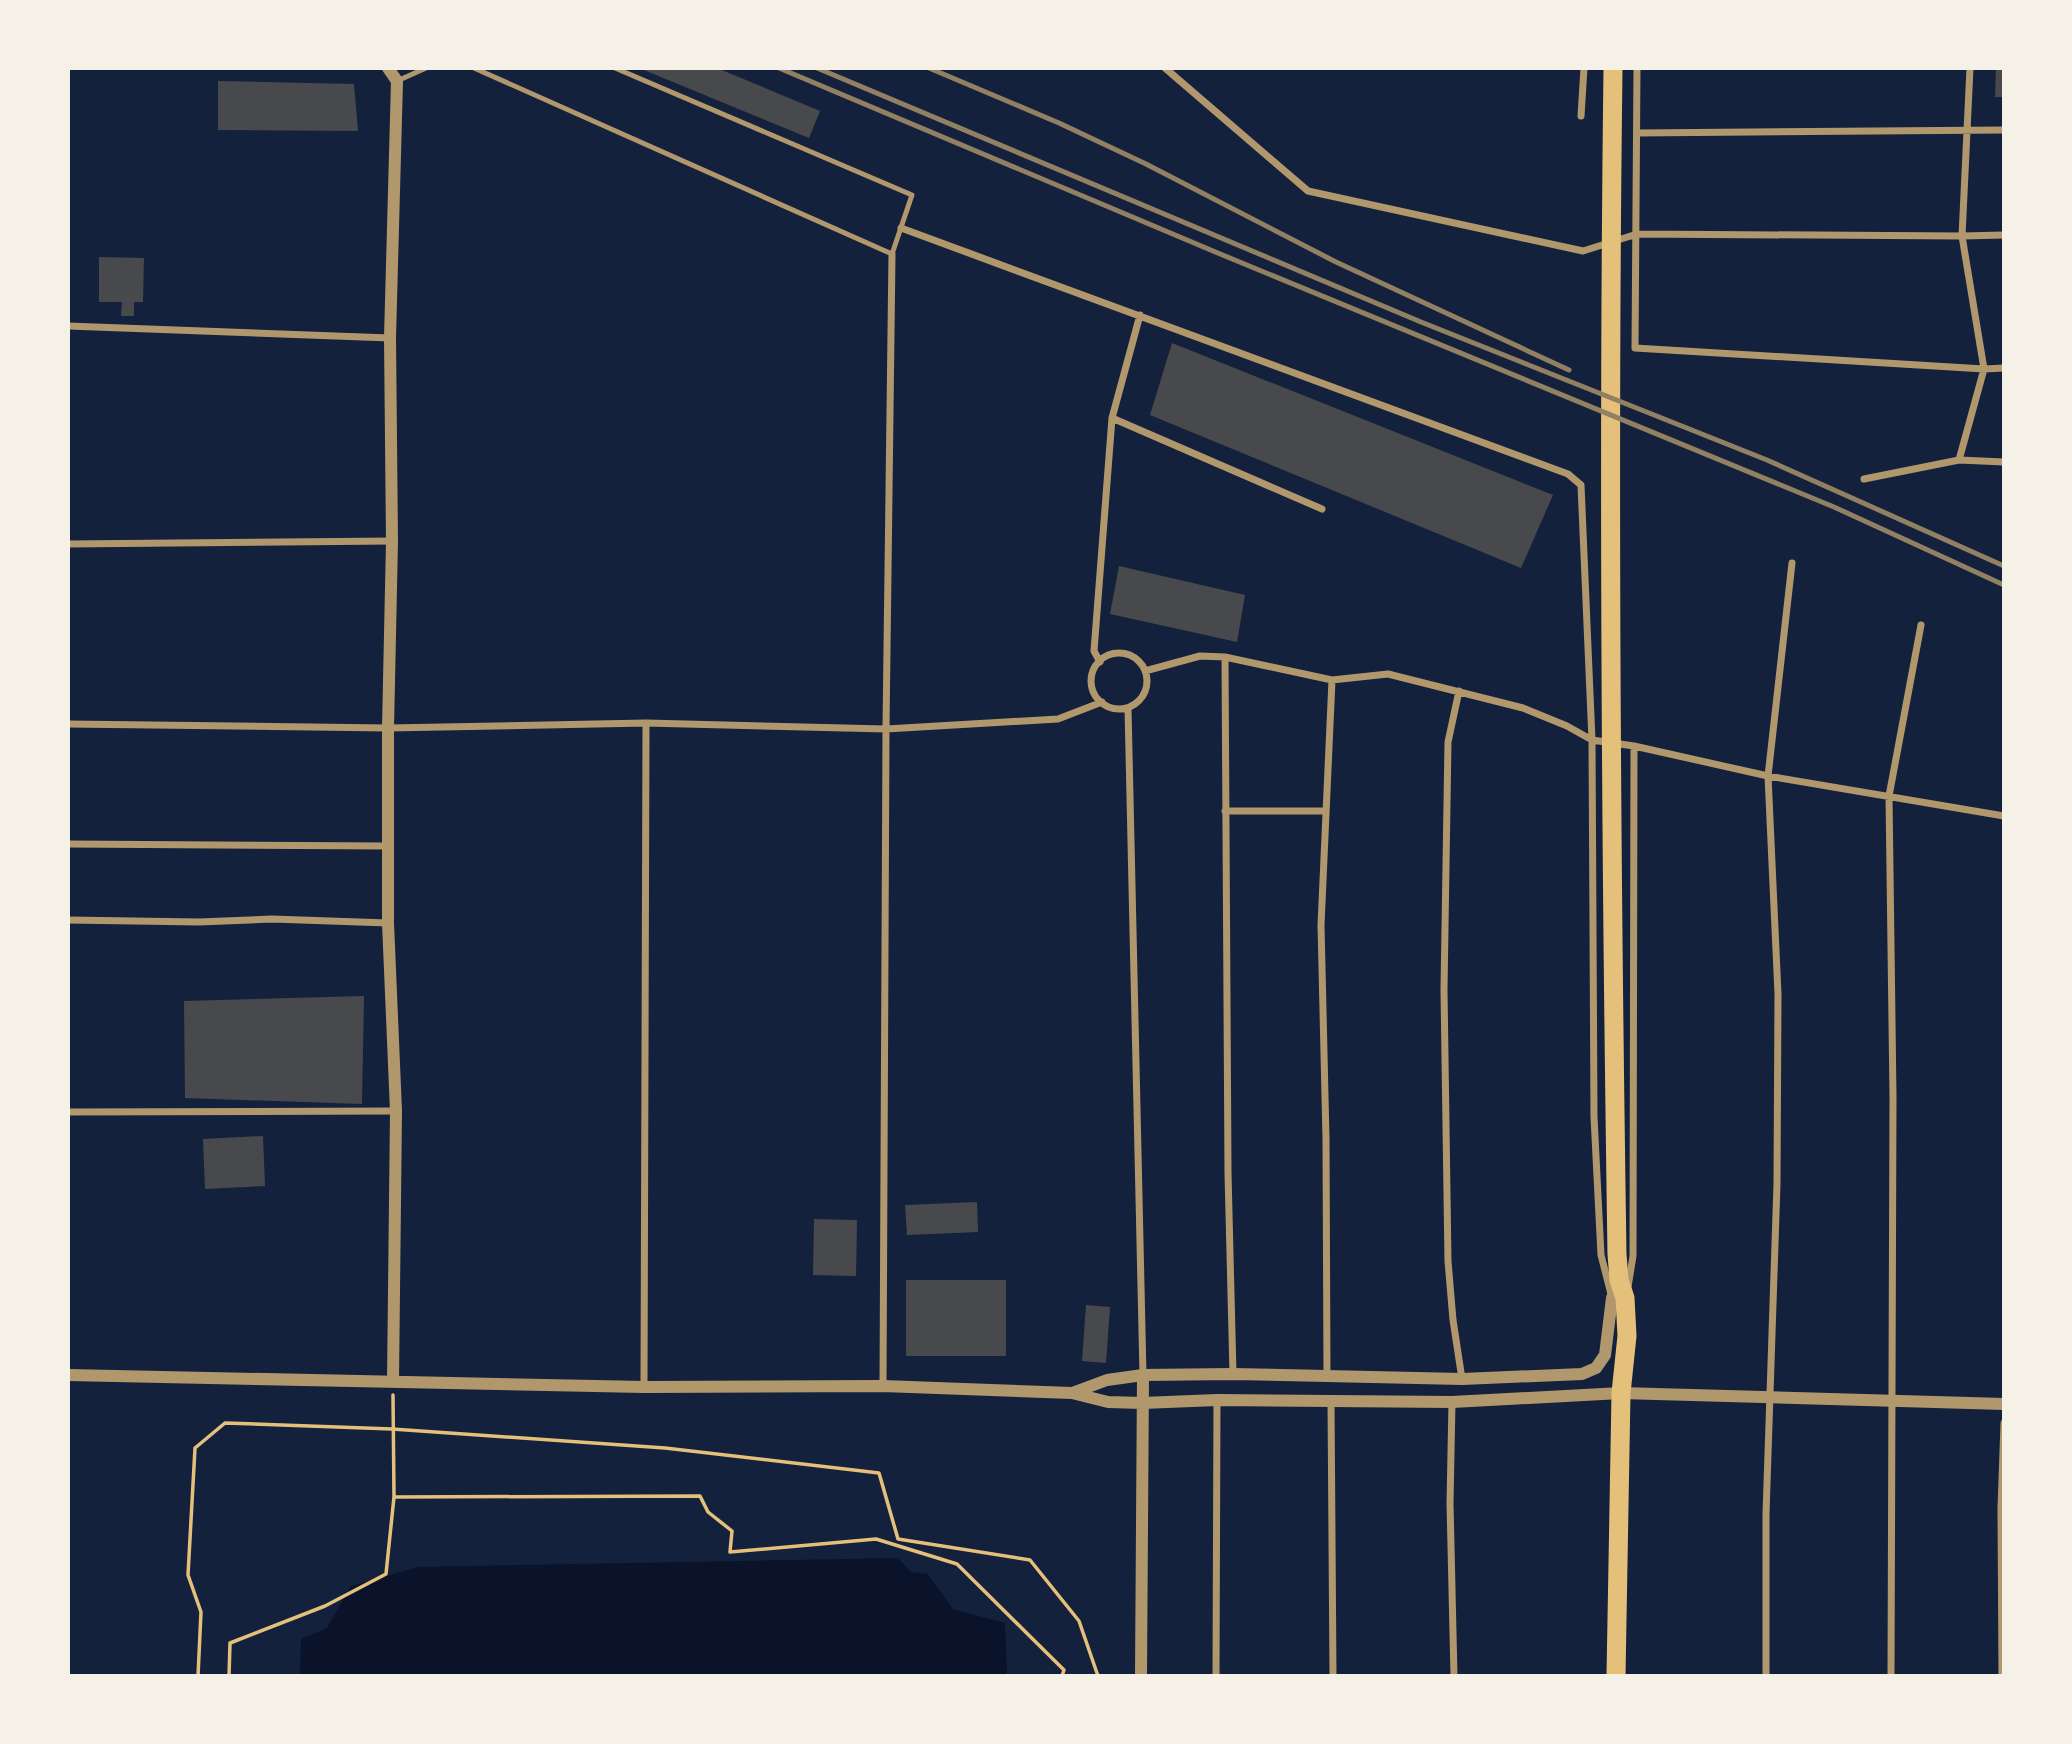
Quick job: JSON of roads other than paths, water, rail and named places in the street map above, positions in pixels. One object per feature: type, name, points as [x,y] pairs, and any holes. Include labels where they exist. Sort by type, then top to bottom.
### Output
[{"type":"highway","points":[[1613,68],[1612,836],[1618,1292],[1627,1336],[1621,1393],[1616,1676]]},
{"type":"street","points":[[388,68],[397,81],[390,338],[392,541],[388,728],[388,923],[396,1111],[393,1381]]},
{"type":"street","points":[[1165,68],[1308,191],[1583,251],[1637,234],[2004,235]]},
{"type":"street","points":[[1581,116],[1584,68]]},
{"type":"street","points":[[1637,68],[1635,348],[2004,368]]},
{"type":"street","points":[[1959,460],[1984,369],[1962,236],[1970,68]]},
{"type":"street","points":[[1638,133],[2004,130]]},
{"type":"street","points":[[901,228],[1568,474],[1581,485],[1592,740],[1594,1117],[1601,1255],[1618,1292]]},
{"type":"street","points":[[883,1386],[886,729],[892,254]]},
{"type":"street","points":[[1100,662],[1094,651],[1112,418],[1140,314]]},
{"type":"street","points":[[68,326],[390,338]]},
{"type":"street","points":[[1112,418],[1322,509]]},
{"type":"street","points":[[1864,479],[1959,460],[2004,462]]},
{"type":"street","points":[[68,544],[392,541]]},
{"type":"street","points":[[1766,1676],[1766,1514],[1777,1184],[1778,993],[1768,776],[1792,563]]},
{"type":"street","points":[[1891,1676],[1893,1097],[1889,796],[1921,625]]},
{"type":"street","points":[[1116,653],[1125,654],[1141,663],[1147,680],[1142,697],[1128,708],[1118,709],[1102,702],[1092,687],[1092,678],[1100,662],[1116,653]]},
{"type":"street","points":[[1145,671],[1200,656],[1225,657],[1332,680],[1388,674],[1523,708],[1567,726],[1592,740],[1634,746],[1768,776],[2004,816]]},
{"type":"street","points":[[1225,657],[1233,1374]]},
{"type":"street","points":[[1327,1375],[1326,1139],[1321,925],[1332,680]]},
{"type":"street","points":[[1459,691],[1448,742],[1444,990],[1448,1261],[1462,1379]]},
{"type":"street","points":[[68,724],[388,728],[646,723],[886,729],[1058,719],[1102,702]]},
{"type":"street","points":[[1128,708],[1143,1376],[1141,1676]]},
{"type":"street","points":[[644,1387],[646,723]]},
{"type":"street","points":[[1072,1393],[1107,1380],[1143,1376],[1233,1374],[1462,1379],[1582,1374],[1596,1368],[1605,1355],[1618,1292],[1633,1256],[1634,746]]},
{"type":"street","points":[[1225,811],[1325,810]]},
{"type":"street","points":[[68,844],[388,846]]},
{"type":"street","points":[[68,920],[199,922],[272,919],[388,923]]},
{"type":"street","points":[[68,1112],[396,1111]]},
{"type":"street","points":[[68,1375],[644,1387],[883,1386],[1072,1393],[1108,1402],[1142,1403],[1217,1400],[1452,1402],[1621,1393],[2004,1404]]},
{"type":"street","points":[[1216,1676],[1217,1400]]},
{"type":"street","points":[[1331,1401],[1334,1676]]},
{"type":"street","points":[[1452,1402],[1450,1503],[1454,1676]]},
{"type":"street","points":[[2002,1676],[2001,1508],[2004,1423]]},
{"type":"lane","points":[[397,81],[426,68]]},
{"type":"lane","points":[[474,68],[892,254],[912,195],[615,68]]},
{"type":"water","points":[[898,1558],[911,1572],[928,1574],[953,1609],[1005,1623],[1007,1676],[300,1676],[301,1639],[327,1628],[351,1586],[418,1567]]},
{"type":"railway","points":[[779,68],[1225,256],[1834,507],[2004,585]]},
{"type":"railway","points":[[817,68],[1421,322],[1767,460],[2004,566]]},
{"type":"railway","points":[[929,68],[1059,123],[1146,164],[1336,262],[1569,370]]}]
